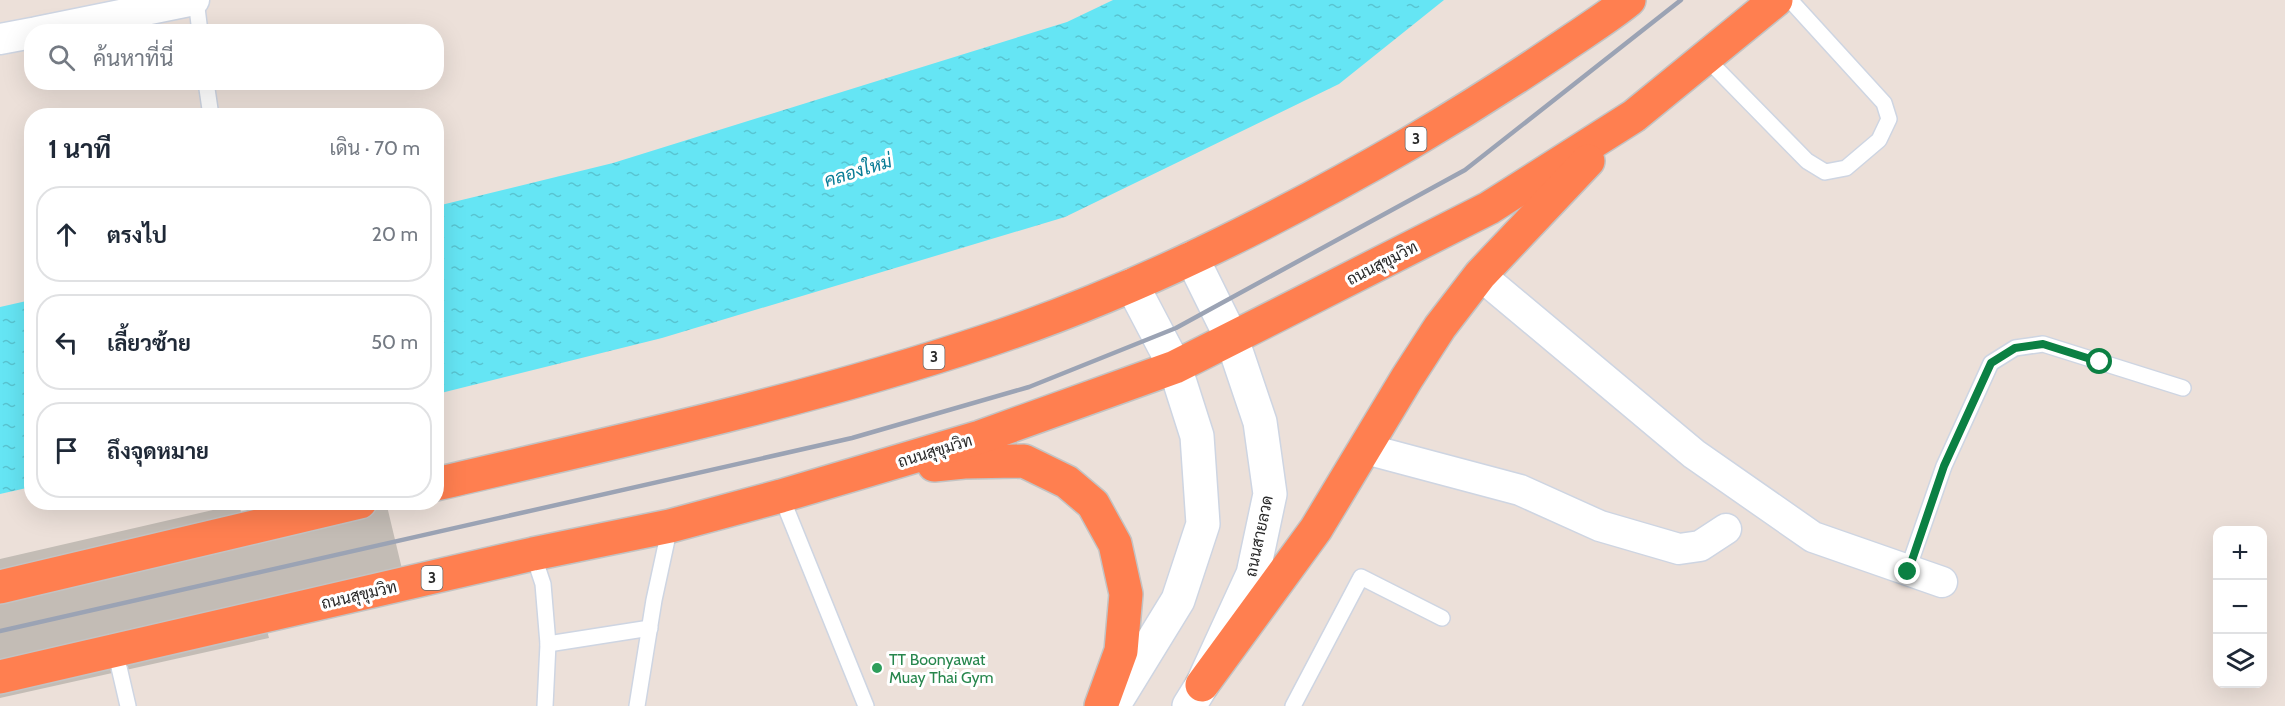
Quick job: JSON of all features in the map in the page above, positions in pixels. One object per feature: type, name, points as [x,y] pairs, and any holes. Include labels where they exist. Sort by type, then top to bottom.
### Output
[{"type":"highway","name":"3","points":[[444,482],[731,415],[866,379],[988,340],[1132,285],[1192,258],[1336,186],[1480,102],[1629,0]]},
{"type":"highway","name":"ถนนสุขุมวิท","points":[[0,677],[533,555],[670,526],[863,473],[988,434],[1175,366],[1489,208],[1634,116],[1776,0]]},
{"type":"highway","points":[[1195,696],[1316,529],[1429,344],[1480,275],[1558,190],[1634,116]]},
{"type":"highway","points":[[863,473],[964,462],[1024,461],[1067,482],[1093,504],[1114,544],[1126,594],[1121,651],[1101,706]]},
{"type":"highway","points":[[0,588],[327,510]]},
{"type":"main road","name":"ถนนสายลวด","points":[[1192,258],[1232,339],[1260,422],[1270,494],[1253,574],[1195,696]]},
{"type":"main road","points":[[1113,706],[1178,600],[1203,524],[1197,436],[1175,366],[1132,285]]},
{"type":"street","points":[[76,24],[195,0]]},
{"type":"street","points":[[0,39],[24,34]]},
{"type":"street","points":[[1480,275],[1694,454],[1813,537],[1942,582]]},
{"type":"street","points":[[1366,449],[1520,490],[1600,526],[1679,549],[1700,546],[1726,529]]},
{"type":"lane","points":[[195,0],[199,24]]},
{"type":"lane","points":[[1706,58],[1807,161],[1825,172],[1846,168],[1879,140],[1889,119],[1884,104],[1790,0]]},
{"type":"lane","points":[[207,90],[210,108]]},
{"type":"lane","points":[[1908,572],[1944,466],[1991,363],[2015,348],[2043,344],[2183,388]]},
{"type":"lane","points":[[781,496],[866,706]]},
{"type":"lane","points":[[637,706],[670,526]]},
{"type":"lane","points":[[533,555],[543,584],[548,644],[545,706]]},
{"type":"lane","points":[[1293,706],[1361,577],[1442,618]]},
{"type":"lane","points":[[548,644],[650,628]]},
{"type":"lane","points":[[115,650],[128,706]]},
{"type":"water","name":"คลองใหม่","points":[[1113,0],[1444,0],[1339,84],[1065,217],[662,338],[444,392],[444,204],[613,163],[1067,22]]},
{"type":"water","points":[[24,302],[24,489],[0,494],[0,307]]},
{"type":"building","points":[[213,510],[240,510],[242,516],[267,510],[388,510],[408,594],[265,623],[269,638],[0,698],[0,559]]},
{"type":"railway","points":[[0,631],[852,438],[1029,387],[1176,328],[1465,170],[1681,0]]},
{"type":"place","name":"TT Boonyawat Muay Thai Gym","points":[[877,668]]},
{"type":"route","points":[[1908,572],[1944,466],[1991,363],[2015,348],[2043,344],[2100,362]]}]
